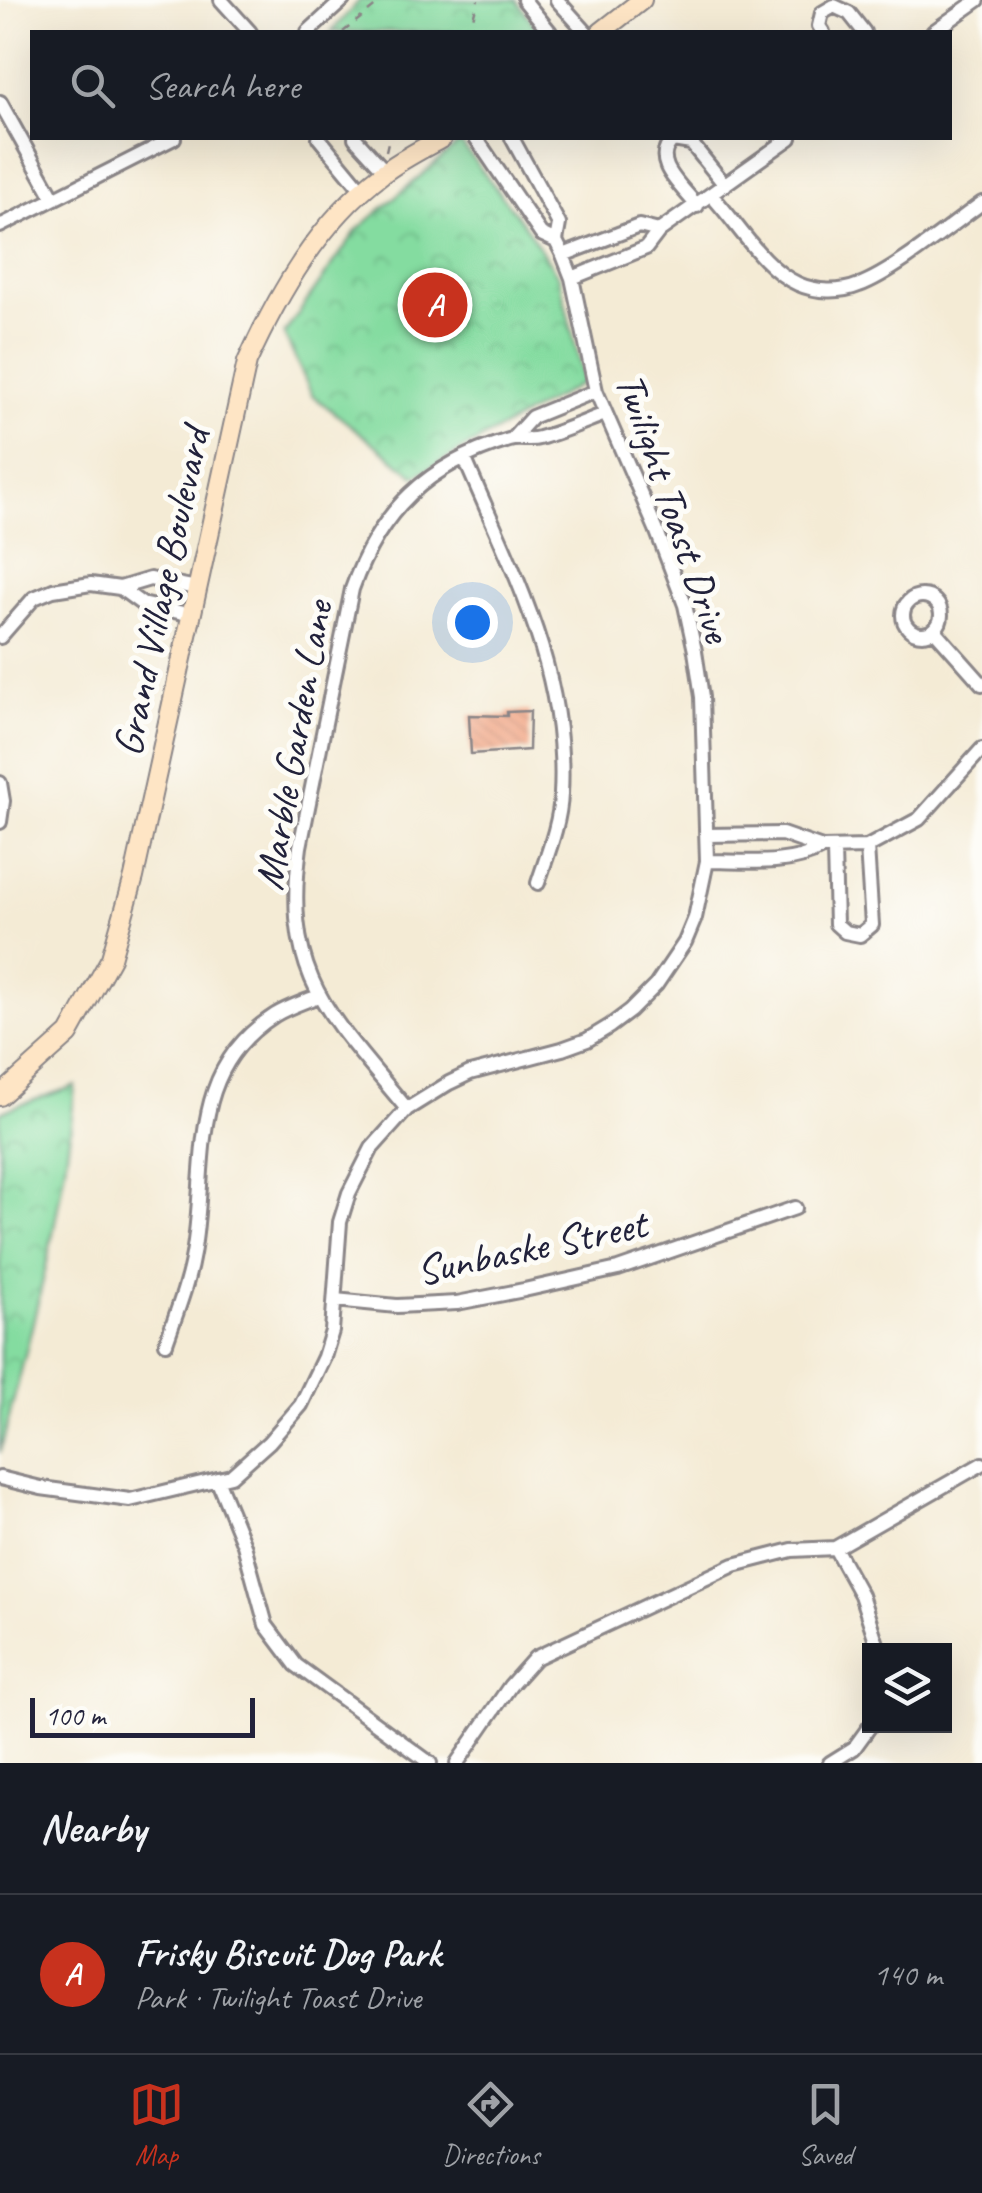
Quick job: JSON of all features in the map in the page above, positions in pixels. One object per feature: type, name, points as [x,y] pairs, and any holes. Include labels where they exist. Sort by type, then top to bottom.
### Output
[{"type":"street","points":[[220,0],[248,30]]},
{"type":"street","points":[[310,30],[343,0]]},
{"type":"street","points":[[524,0],[548,30]]},
{"type":"street","points":[[557,0],[584,30]]},
{"type":"street","points":[[604,30],[642,0]]},
{"type":"street","points":[[937,30],[978,0]]},
{"type":"street","points":[[822,30],[822,13],[834,6],[849,13],[862,30]]},
{"type":"street","points":[[0,102],[53,197]]},
{"type":"street","points":[[0,226],[170,140]]},
{"type":"street","points":[[321,140],[362,190]]},
{"type":"street","points":[[357,140],[385,164]]},
{"type":"street","name":"Grand Village Boulevard","points":[[0,1096],[69,1034],[111,958],[134,878],[247,362],[291,277],[324,232],[385,164],[438,140]]},
{"type":"street","name":"Twilight Toast Drive","points":[[0,1478],[41,1488],[130,1500],[231,1476],[269,1442],[301,1405],[324,1357],[332,1331],[336,1253],[349,1193],[372,1148],[407,1109],[470,1074],[587,1040],[630,1011],[670,968],[695,918],[707,861],[707,835],[702,697],[685,605],[596,391],[572,278],[563,255],[556,241],[541,234],[477,140]]},
{"type":"street","name":"Twilight Toast Drive","points":[[513,140],[560,224],[556,241]]},
{"type":"street","points":[[697,206],[663,161],[673,140],[691,143],[724,184]]},
{"type":"street","points":[[572,278],[646,248],[660,231],[787,140]]},
{"type":"street","points":[[711,194],[782,273],[797,284],[829,291],[862,284],[982,203]]},
{"type":"street","points":[[563,255],[639,226],[660,231]]},
{"type":"street","name":"Marble Garden Lane","points":[[513,438],[532,417],[596,391]]},
{"type":"street","name":"Marble Garden Lane","points":[[407,1109],[318,996],[302,956],[294,888],[352,588],[363,557],[380,528],[420,482],[464,457],[513,438],[536,440],[605,414]]},
{"type":"street","points":[[464,457],[535,622],[554,686],[561,796],[553,838],[538,883]]},
{"type":"street","points":[[0,637],[34,598],[52,590],[92,584],[120,588],[150,580],[197,588]]},
{"type":"street","points":[[120,588],[142,604],[192,616]]},
{"type":"street","points":[[934,630],[982,684]]},
{"type":"street","points":[[707,861],[784,860],[828,849],[867,847],[918,819],[982,749]]},
{"type":"street","points":[[0,783],[0,822]]},
{"type":"street","points":[[707,835],[782,834],[828,849]]},
{"type":"street","points":[[828,849],[836,924],[844,932],[860,935],[872,925],[867,847]]},
{"type":"street","points":[[166,1344],[194,1255],[202,1146],[208,1107],[220,1074],[244,1040],[276,1014],[318,996]]},
{"type":"street","name":"Sunbaske Street","points":[[334,1300],[397,1306],[457,1302],[524,1290],[618,1270],[795,1208]]},
{"type":"street","points":[[457,1763],[510,1686],[535,1658],[734,1565],[792,1550],[835,1548],[982,1464]]},
{"type":"street","points":[[216,1480],[244,1545],[266,1625],[296,1665],[430,1763]]},
{"type":"street","points":[[835,1548],[861,1595],[877,1643]]},
{"type":"street","points":[[830,1763],[854,1748],[865,1733]]},
{"type":"path","points":[[345,30],[383,0]]},
{"type":"path","points":[[470,30],[478,0]]},
{"type":"path","points":[[385,164],[389,140]]},
{"type":"green space","points":[[360,0],[516,0],[538,30],[333,30]]},
{"type":"green space","points":[[460,142],[559,277],[584,382],[415,476],[312,395],[284,334],[357,230]]},
{"type":"green space","points":[[75,1086],[55,1225],[0,1453],[0,1112]]},
{"type":"building","points":[[530,711],[529,750],[471,754],[469,715],[507,716],[507,712]]},
{"type":"place","name":"Frisky Biscuit Dog Park","points":[[435,305]]}]
